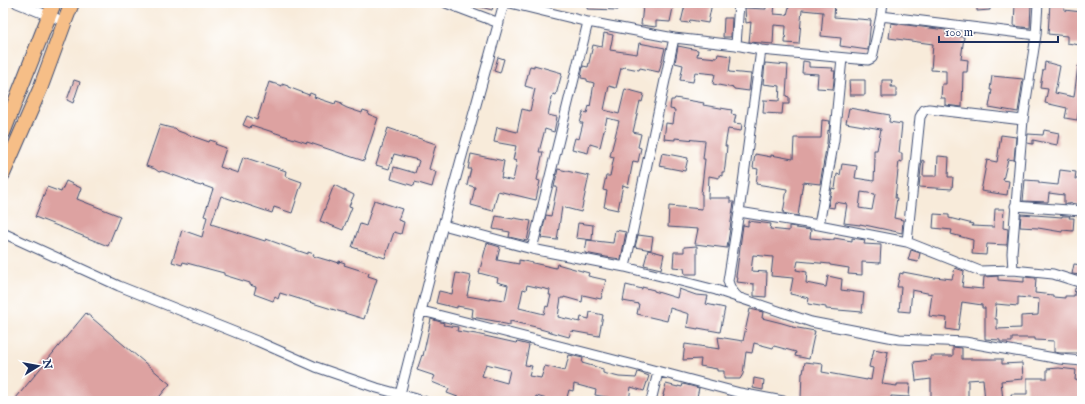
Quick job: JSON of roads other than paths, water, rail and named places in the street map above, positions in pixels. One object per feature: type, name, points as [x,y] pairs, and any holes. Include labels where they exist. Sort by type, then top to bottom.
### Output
[{"type":"main road","points":[[3,174],[40,89],[72,3]]},
{"type":"main road","points":[[3,133],[51,10]]},
{"type":"street","points":[[17,3],[51,10],[64,22]]},
{"type":"street","points":[[446,3],[498,23]]},
{"type":"street","points":[[398,398],[422,311],[443,225],[504,3]]},
{"type":"street","points":[[510,3],[588,22],[674,38],[736,45],[761,50],[868,60],[872,58],[883,3]]},
{"type":"street","points":[[736,45],[739,3]]},
{"type":"street","points":[[1013,270],[1012,253],[1015,206],[1023,120],[1036,35],[1038,3]]},
{"type":"street","points":[[881,16],[1036,35]]},
{"type":"street","points":[[532,250],[588,22]]},
{"type":"street","points":[[625,267],[674,38]]},
{"type":"street","points":[[741,299],[733,293],[728,281],[761,50]]},
{"type":"street","points":[[819,225],[834,140],[842,58]]},
{"type":"street","points":[[907,242],[920,117],[924,110],[929,109],[1023,120]]},
{"type":"street","points":[[1015,206],[1082,211]]},
{"type":"street","points":[[739,212],[819,225],[907,242],[980,271],[1013,270],[1053,274],[1082,283]]},
{"type":"street","points":[[443,225],[532,250],[625,267],[716,290],[811,322],[899,339],[965,342],[1060,359],[1082,361]]},
{"type":"street","points":[[3,233],[120,286],[257,341],[316,367],[376,388],[398,398],[424,401]]},
{"type":"street","points":[[716,290],[728,281]]},
{"type":"street","points":[[422,311],[638,366],[739,397],[783,401]]},
{"type":"street","points":[[651,401],[658,372]]}]
